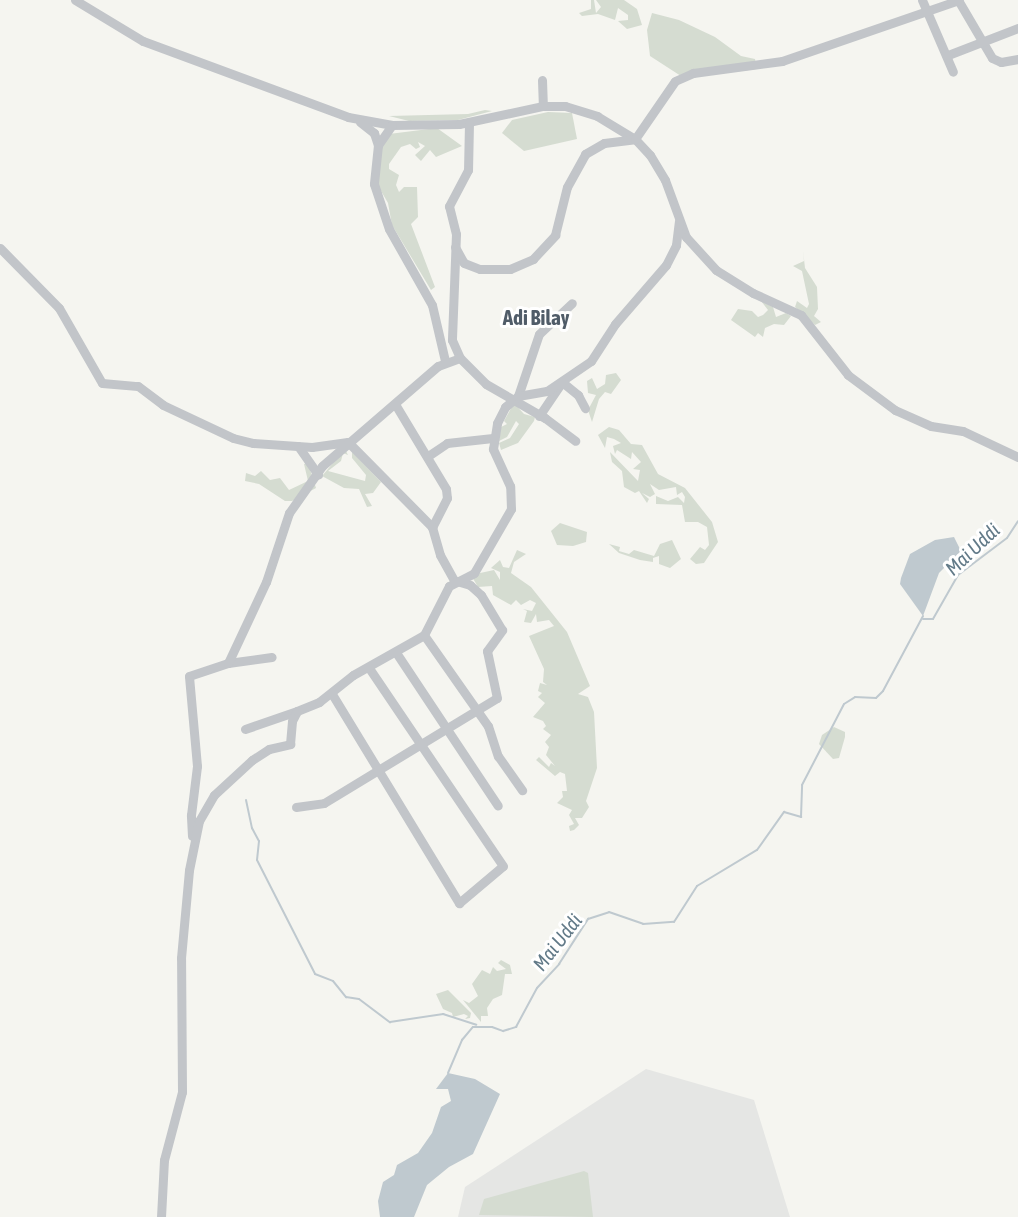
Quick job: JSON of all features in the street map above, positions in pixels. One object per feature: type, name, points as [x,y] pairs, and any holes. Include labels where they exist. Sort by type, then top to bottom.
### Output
[{"type":"street","points":[[75,0],[118,28],[164,50],[311,106],[356,119],[392,125],[469,123],[543,106],[586,111],[635,139],[660,170],[679,221],[700,257],[753,293],[801,315],[848,375],[870,393],[931,426],[963,431],[1018,457]]},
{"type":"street","points":[[922,0],[948,55],[953,72]]},
{"type":"street","points":[[635,139],[668,86],[681,78],[782,61],[958,0],[992,58],[1001,62],[1018,59]]},
{"type":"street","points":[[948,55],[1018,28]]},
{"type":"street","points":[[542,80],[543,106]]},
{"type":"street","points":[[356,119],[372,130],[378,145],[374,184],[380,208],[432,305],[445,361]]},
{"type":"street","points":[[469,123],[468,170],[449,206],[455,247],[452,330],[460,358],[486,384],[515,398],[575,441]]},
{"type":"street","points":[[378,145],[392,125]]},
{"type":"street","points":[[455,247],[470,267],[494,270],[522,266],[555,235],[567,187],[585,154],[604,143],[635,139]]},
{"type":"street","points":[[515,398],[546,391],[591,361],[615,324],[653,284],[676,245],[679,221]]},
{"type":"street","points":[[0,248],[59,308],[102,383],[138,386],[164,405],[233,438],[298,446],[348,442],[432,527],[444,564],[454,580],[470,585],[481,595],[502,630],[487,651],[497,698],[324,803],[296,807]]},
{"type":"street","points":[[245,729],[297,711],[332,694],[369,668],[397,654],[424,635],[454,580],[474,573],[511,509],[510,486],[497,460],[493,438],[505,407],[515,398],[538,334],[572,303]]},
{"type":"street","points":[[228,663],[266,582],[289,513],[328,459],[445,361],[460,358]]},
{"type":"street","points":[[562,382],[578,395],[585,408]]},
{"type":"street","points":[[539,416],[562,382]]},
{"type":"street","points":[[395,404],[441,476],[447,498],[432,527]]},
{"type":"street","points":[[428,456],[447,443],[493,438]]},
{"type":"street","points":[[298,446],[318,475]]},
{"type":"street","points":[[424,635],[488,726],[498,756],[522,790]]},
{"type":"street","points":[[397,654],[498,806]]},
{"type":"street","points":[[161,1217],[164,1160],[182,1092],[181,958],[193,841],[191,815],[197,766],[189,676],[228,663],[272,657]]},
{"type":"street","points":[[332,694],[376,771],[459,903],[503,866],[369,668]]},
{"type":"street","points":[[193,841],[206,809],[225,784],[269,749],[290,744],[292,721],[297,711]]},
{"type":"shaded area","points":[[591,0],[594,0],[596,13],[601,7],[596,0],[624,0],[637,9],[642,25],[627,29],[618,21],[628,20],[628,15],[618,8],[615,20],[598,14],[582,16],[579,13],[591,9]]},
{"type":"shaded area","points":[[652,13],[679,20],[715,37],[741,56],[755,59],[757,69],[684,78],[650,56],[647,30]]},
{"type":"shaded area","points":[[485,110],[492,111],[458,120],[409,121],[389,116],[468,114]]},
{"type":"shaded area","points":[[548,112],[572,113],[577,139],[524,151],[502,133],[512,120]]},
{"type":"shaded area","points":[[437,128],[462,146],[436,157],[430,150],[421,161],[415,155],[425,146],[418,142],[420,147],[416,149],[410,144],[401,147],[389,164],[389,169],[399,175],[396,185],[399,192],[404,187],[417,187],[418,217],[411,224],[435,287],[431,290],[392,225],[388,203],[377,184],[380,151],[389,134]]},
{"type":"shaded area","points":[[803,250],[805,268],[817,287],[818,309],[814,316],[821,322],[815,325],[795,307],[797,301],[807,308],[809,304],[802,271],[793,266],[804,261]]},
{"type":"shaded area","points":[[761,301],[773,307],[776,317],[786,313],[791,316],[784,325],[774,324],[765,328],[763,337],[758,333],[755,337],[731,320],[738,309],[752,311],[758,317],[763,315],[768,310]]},
{"type":"shaded area","points":[[616,373],[621,380],[611,394],[605,392],[599,399],[592,422],[588,410],[596,395],[588,393],[587,381],[592,378],[597,389],[605,384],[606,375]]},
{"type":"shaded area","points":[[514,403],[524,414],[535,417],[534,421],[518,443],[501,450],[499,443],[510,438],[519,424],[516,421],[507,437],[499,441],[501,427],[507,424],[504,421]]},
{"type":"shaded area","points":[[609,427],[619,430],[631,444],[642,445],[658,474],[685,488],[712,522],[718,542],[704,563],[696,564],[690,559],[700,547],[705,550],[709,545],[707,527],[698,522],[685,522],[682,505],[656,504],[656,496],[668,501],[678,497],[684,503],[685,497],[682,492],[677,495],[676,487],[659,490],[650,484],[655,494],[650,497],[642,493],[649,499],[647,503],[639,491],[635,493],[624,487],[622,471],[612,462],[610,452],[638,481],[640,470],[633,469],[641,462],[632,452],[631,459],[617,450],[615,454],[613,446],[621,443],[614,439],[607,437],[605,448],[598,435]]},
{"type":"shaded area","points":[[345,449],[348,455],[343,453],[341,461],[328,471],[365,481],[366,475],[352,458],[352,452],[381,482],[373,493],[365,494],[372,506],[367,507],[359,489],[344,488],[322,476]]},
{"type":"shaded area","points":[[308,463],[316,488],[292,501],[285,501],[259,484],[245,481],[246,473],[255,476],[261,471],[270,480],[280,478],[289,490],[308,481],[304,464]]},
{"type":"shaded area","points":[[560,523],[587,532],[586,542],[573,546],[557,545],[551,531]]},
{"type":"shaded area","points":[[954,537],[961,551],[939,573],[923,616],[900,584],[910,554],[935,540]]},
{"type":"shaded area","points":[[672,540],[681,559],[670,568],[659,564],[659,556],[653,558],[653,562],[640,560],[619,553],[609,544],[620,547],[619,551],[629,554],[634,550],[654,556],[660,544]]},
{"type":"shaded area","points":[[517,550],[526,554],[514,562],[511,573],[531,587],[567,632],[590,686],[578,694],[588,697],[594,712],[597,768],[586,801],[589,807],[582,818],[575,818],[579,825],[570,831],[569,826],[574,824],[569,815],[572,810],[557,803],[563,797],[562,791],[567,791],[565,774],[560,772],[555,776],[536,760],[539,757],[549,767],[551,763],[555,766],[546,755],[549,747],[545,742],[551,735],[543,729],[546,726],[543,721],[533,717],[545,703],[538,697],[542,693],[538,691],[540,683],[547,685],[543,682],[544,669],[529,636],[554,626],[549,620],[537,622],[536,614],[531,623],[524,622],[527,611],[523,609],[532,611],[536,603],[530,600],[521,605],[516,600],[511,605],[493,595],[492,586],[478,587],[471,575],[494,570],[500,580],[500,572],[491,568],[500,560],[503,567],[509,568]]},
{"type":"shaded area","points":[[834,727],[845,732],[845,737],[839,758],[833,759],[819,744],[822,735]]},
{"type":"shaded area","points":[[501,960],[510,965],[512,974],[505,974],[502,995],[493,999],[487,1008],[488,1016],[481,1016],[481,1022],[463,1000],[469,1003],[478,996],[472,984],[482,970],[490,974],[493,967],[497,971],[506,969],[498,963]]},
{"type":"shaded area","points":[[448,990],[471,1013],[470,1018],[465,1019],[468,1016],[464,1014],[453,1017],[452,1013],[443,1009],[436,994]]},
{"type":"shaded area","points":[[646,1069],[754,1100],[790,1217],[458,1217],[465,1187]]},
{"type":"shaded area","points":[[448,1073],[475,1079],[500,1094],[473,1154],[449,1167],[427,1185],[414,1217],[380,1217],[378,1201],[383,1182],[394,1175],[397,1165],[418,1153],[432,1133],[441,1107],[451,1101],[448,1089],[436,1089]]},
{"type":"shaded area","points":[[584,1171],[588,1173],[593,1217],[479,1215],[484,1199]]},
{"type":"waterway","name":"Mai Uddi","points":[[923,619],[933,619],[958,575],[1007,538],[1018,521]]},
{"type":"waterway","name":"Mai Uddi","points":[[448,1073],[462,1040],[473,1027],[492,1027],[503,1031],[516,1027],[537,988],[559,964],[588,919],[609,912],[643,924],[674,922],[697,886],[757,850],[784,812],[801,817],[802,785],[844,704],[855,697],[876,698],[883,691],[923,616]]},
{"type":"waterway","points":[[246,800],[252,828],[259,841],[257,860],[315,974],[333,981],[346,997],[359,999],[390,1022],[443,1014],[476,1025]]},
{"type":"district","name":"Adi Bilay","points":[[536,317]]}]
